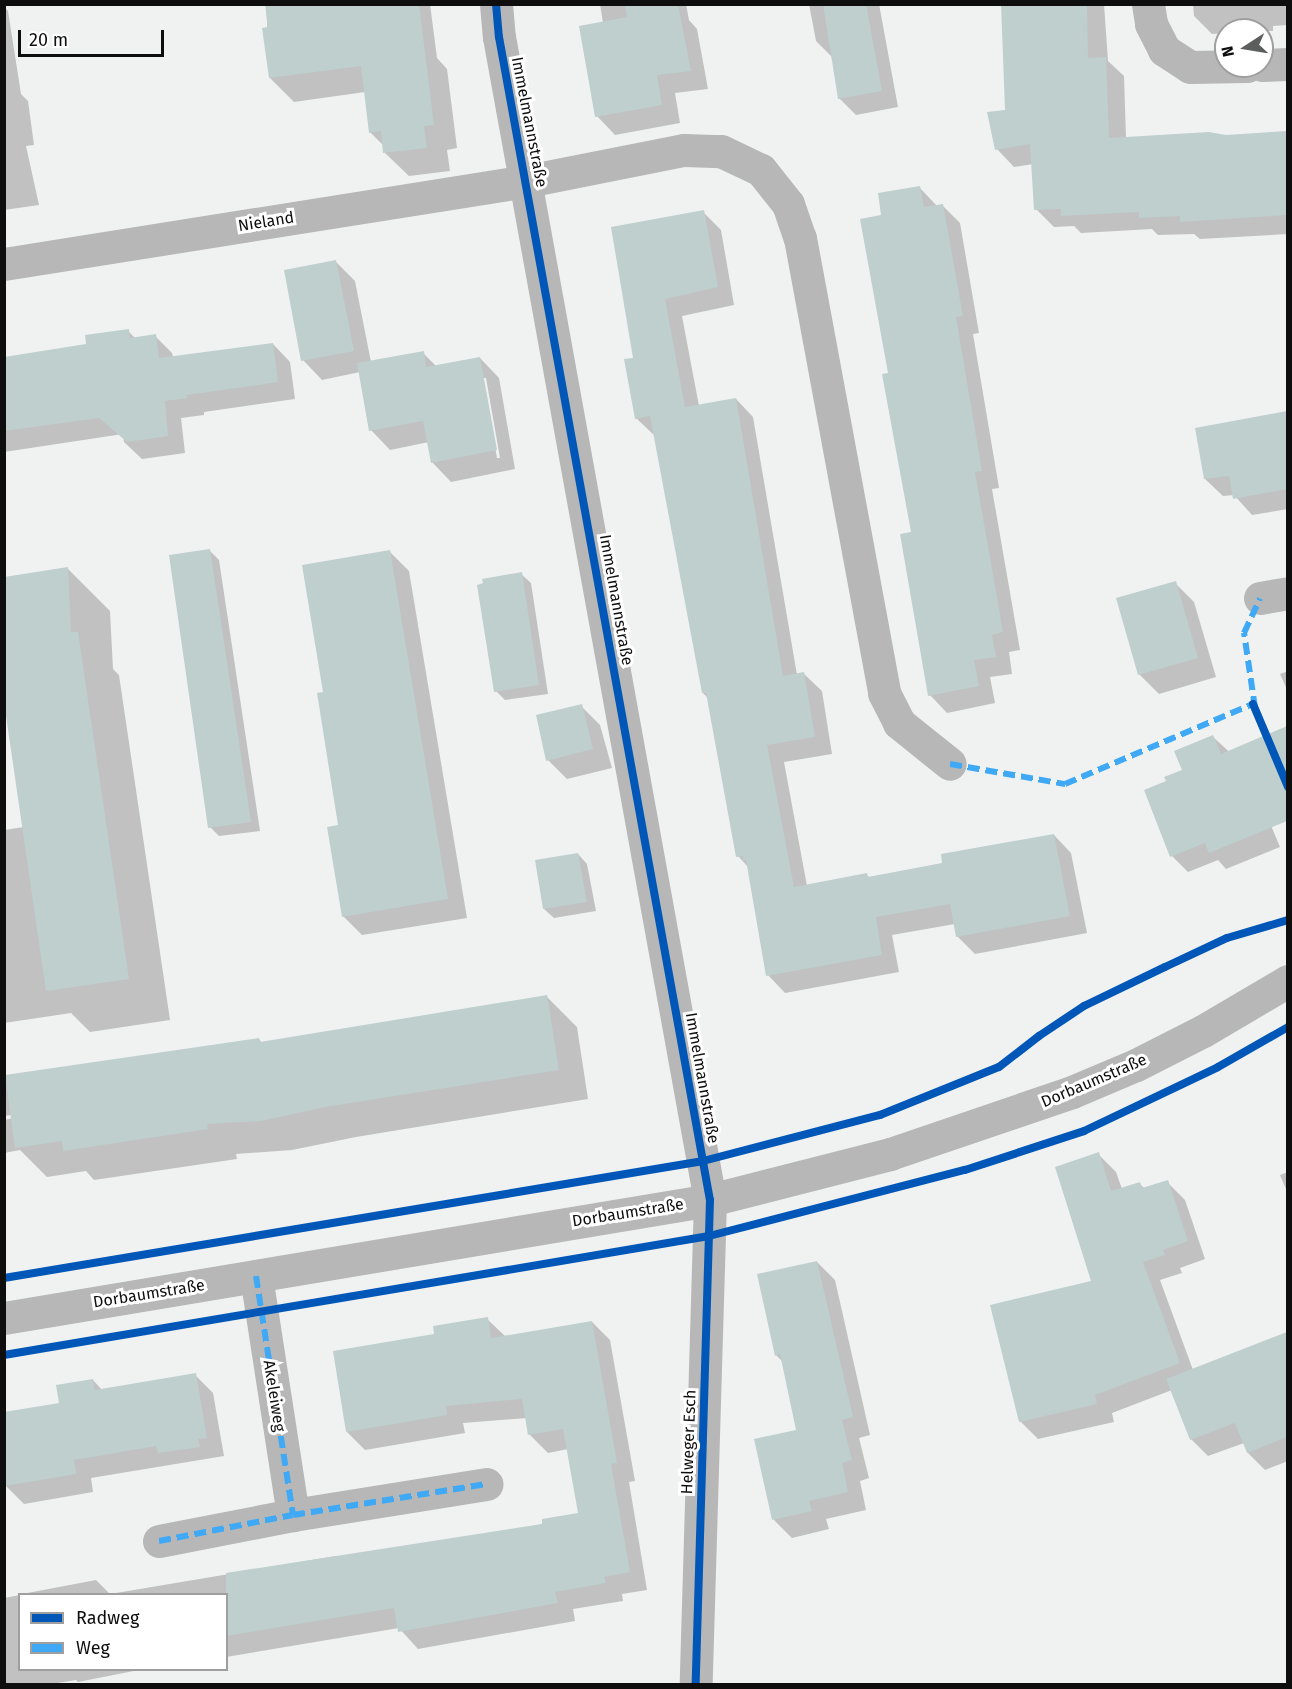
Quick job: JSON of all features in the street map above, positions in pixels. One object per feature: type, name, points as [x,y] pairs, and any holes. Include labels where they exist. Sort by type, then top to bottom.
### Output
[{"type":"street","name":"Immelmannstraße","points":[[496,4],[499,37],[527,181],[710,1200]]},
{"type":"street","points":[[1148,4],[1151,24],[1164,50],[1190,67],[1214,67]]},
{"type":"street","name":"Immelmannstraße","points":[[527,181],[684,150],[721,151],[761,170],[788,204],[800,238],[884,693],[899,723],[950,764]]},
{"type":"street","name":"Nieland","points":[[4,264],[527,181]]},
{"type":"street","name":"Dorbaumstraße","points":[[4,1318],[710,1200],[890,1154],[1072,1092],[1136,1065],[1194,1036],[1287,981]]},
{"type":"street","name":"Helweger Esch","points":[[696,1684],[710,1200]]},
{"type":"street","name":"Akeleiweg","points":[[256,1276],[293,1515]]},
{"type":"street","points":[[159,1541],[293,1515],[487,1484]]},
{"type":"building","points":[[265,4],[419,4],[434,125],[424,126],[427,148],[383,153],[381,131],[369,133],[361,66],[269,78],[262,28],[268,27]]},
{"type":"building","points":[[823,4],[866,4],[882,91],[838,99]]},
{"type":"building","points":[[1001,4],[1087,4],[1088,58],[1106,57],[1109,138],[1209,132],[1226,135],[1287,131],[1287,215],[1180,222],[1180,216],[1139,218],[1139,212],[1061,216],[1061,209],[1034,210],[1030,144],[995,150],[987,112],[1005,110]]},
{"type":"building","points":[[625,5],[678,5],[691,71],[657,75],[662,105],[595,117],[579,26],[627,17]]},
{"type":"building","points":[[920,186],[924,207],[943,204],[963,316],[956,317],[982,471],[975,472],[1003,632],[992,635],[996,657],[974,660],[979,686],[928,696],[900,534],[911,532],[882,374],[888,373],[860,219],[881,215],[878,193]]},
{"type":"building","points":[[704,210],[718,287],[665,299],[685,407],[736,398],[783,676],[804,672],[815,737],[767,745],[794,887],[867,873],[868,877],[942,863],[941,854],[1054,834],[1070,916],[956,937],[950,904],[876,917],[882,955],[766,976],[746,860],[743,861],[743,856],[736,857],[706,693],[702,693],[650,416],[635,419],[624,359],[633,358],[611,227]]},
{"type":"building","points":[[336,260],[354,351],[301,361],[284,270]]},
{"type":"building","points":[[129,329],[130,338],[156,334],[159,358],[273,343],[278,382],[187,395],[187,398],[165,401],[168,436],[127,442],[99,418],[4,431],[4,357],[86,344],[85,335]]},
{"type":"building","points":[[424,351],[426,367],[480,357],[497,450],[431,463],[423,421],[369,431],[357,363]]},
{"type":"building","points":[[1287,411],[1287,489],[1233,499],[1229,476],[1204,479],[1195,428]]},
{"type":"building","points":[[210,549],[251,822],[208,828],[169,555]]},
{"type":"building","points":[[390,550],[448,899],[342,917],[327,827],[338,825],[317,693],[323,692],[302,565]]},
{"type":"building","points":[[68,567],[71,632],[78,632],[129,979],[46,991],[4,702],[4,577]]},
{"type":"building","points":[[522,572],[539,685],[494,692],[477,585],[483,583],[482,579]]},
{"type":"building","points":[[1176,581],[1198,658],[1138,675],[1116,598]]},
{"type":"building","points":[[582,704],[593,749],[546,761],[536,715]]},
{"type":"building","points":[[1287,726],[1287,821],[1209,853],[1205,843],[1170,857],[1144,790],[1166,781],[1164,777],[1182,770],[1174,751],[1213,735],[1221,754]]},
{"type":"building","points":[[578,853],[587,902],[543,909],[535,860]]},
{"type":"building","points":[[547,995],[559,1070],[325,1107],[261,1121],[207,1124],[208,1129],[63,1151],[62,1141],[15,1148],[5,1075],[259,1038],[260,1042]]},
{"type":"building","points":[[1099,1152],[1111,1191],[1140,1182],[1142,1188],[1168,1180],[1188,1241],[1163,1250],[1165,1255],[1143,1262],[1180,1363],[1095,1395],[1097,1404],[1019,1422],[990,1305],[1091,1281],[1055,1167]]},
{"type":"building","points":[[817,1261],[853,1417],[842,1420],[852,1460],[842,1463],[848,1492],[809,1501],[812,1511],[772,1520],[754,1439],[796,1430],[780,1354],[775,1356],[757,1274]]},
{"type":"building","points":[[488,1317],[491,1338],[592,1321],[617,1463],[611,1464],[630,1572],[604,1577],[606,1583],[555,1592],[558,1603],[398,1632],[394,1608],[228,1636],[226,1573],[542,1524],[542,1519],[578,1513],[563,1429],[528,1435],[522,1399],[446,1406],[447,1415],[346,1432],[333,1351],[434,1334],[433,1326]]},
{"type":"building","points":[[1287,1332],[1287,1437],[1247,1453],[1235,1423],[1190,1440],[1166,1379]]},
{"type":"building","points":[[196,1373],[207,1438],[198,1439],[200,1447],[158,1453],[156,1446],[74,1460],[76,1474],[4,1486],[4,1412],[59,1403],[56,1385],[93,1379],[95,1390]]},
{"type":"marked path","points":[[1255,708],[1244,633],[1260,598]]},
{"type":"marked path","points":[[950,764],[1065,784],[1253,704]]},
{"type":"marked path","points":[[256,1276],[293,1515]]},
{"type":"marked path","points":[[159,1541],[293,1515],[487,1484]]},
{"type":"cycle path","points":[[496,4],[499,37],[710,1200],[696,1684]]},
{"type":"cycle path","points":[[1253,704],[1288,787]]},
{"type":"cycle path","points":[[4,1278],[703,1161],[880,1115],[999,1067],[1039,1036],[1084,1006],[1165,967],[1227,938],[1288,920]]},
{"type":"cycle path","points":[[4,1355],[709,1236],[965,1170],[1084,1131],[1218,1067],[1288,1027]]}]
